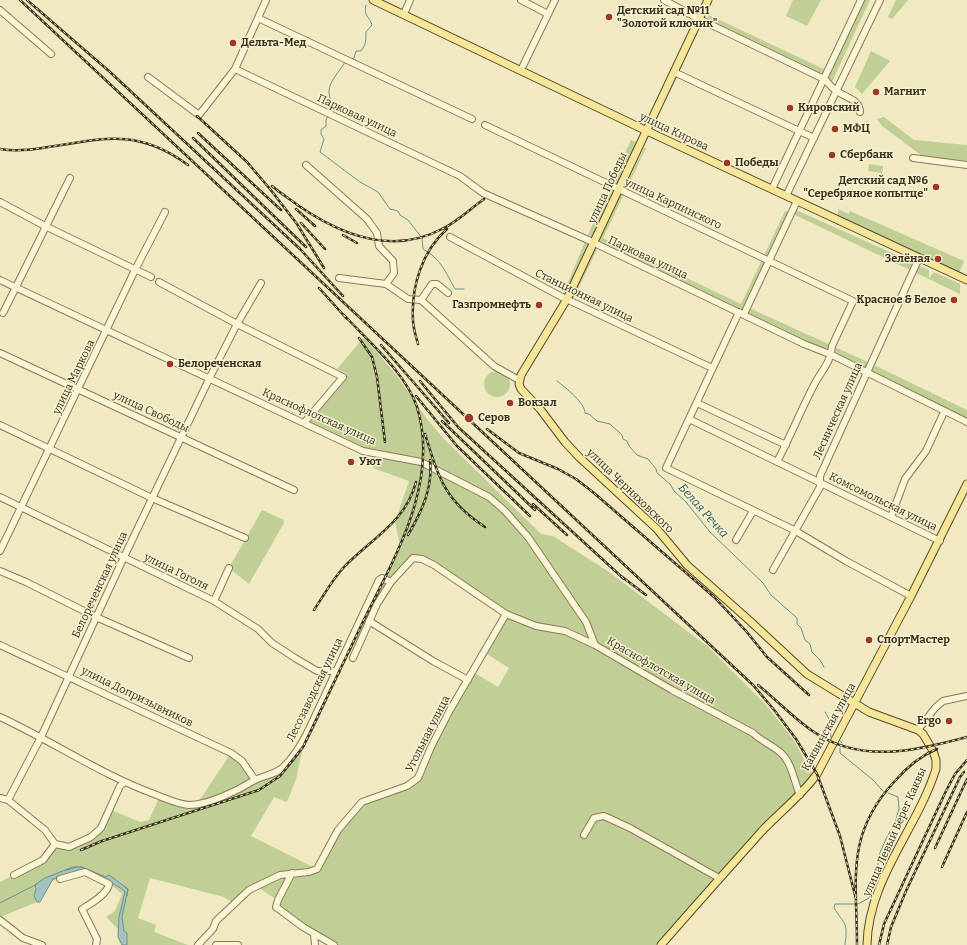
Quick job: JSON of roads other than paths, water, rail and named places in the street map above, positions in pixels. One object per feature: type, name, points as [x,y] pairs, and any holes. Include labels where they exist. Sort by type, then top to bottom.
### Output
[{"type":"main road","name":"улица Кирова","points":[[374,0],[646,131],[967,280]]},
{"type":"main road","name":"улица Победы","points":[[519,380],[567,299],[708,0]]},
{"type":"main road","name":"улица Черняховского","points":[[519,380],[521,389],[540,409],[579,457],[656,529],[687,565],[750,620],[792,662],[817,681],[855,704]]},
{"type":"main road","name":"Каквинская улица","points":[[661,945],[719,878],[771,822],[800,794],[817,774],[940,541],[967,484]]},
{"type":"main road","points":[[855,704],[875,715],[918,730]]},
{"type":"main road","points":[[848,717],[855,713],[875,715]]},
{"type":"main road","name":"улица Левый Берег Каквы","points":[[867,945],[870,918],[884,878],[936,769],[936,760],[933,751],[924,734],[918,730]]},
{"type":"street","points":[[148,77],[199,115],[235,69],[266,0]]},
{"type":"street","points":[[404,14],[410,0]]},
{"type":"street","points":[[521,0],[548,14]]},
{"type":"street","points":[[521,70],[555,0]]},
{"type":"street","points":[[664,0],[699,19],[824,78],[836,91],[857,103],[860,108],[860,112]]},
{"type":"street","points":[[772,189],[861,0]]},
{"type":"street","points":[[786,196],[880,0]]},
{"type":"street","points":[[0,10],[51,54]]},
{"type":"street","points":[[258,18],[472,119]]},
{"type":"street","name":"Парковая улица","points":[[235,69],[460,176],[483,193],[594,243],[825,354],[832,354],[944,412],[967,422]]},
{"type":"street","points":[[674,72],[814,138]]},
{"type":"street","name":"улица Карпинского","points":[[485,125],[853,301],[832,346],[832,354]]},
{"type":"street","points":[[913,158],[967,165]]},
{"type":"street","points":[[306,165],[367,219],[377,233],[379,246],[393,261],[394,273],[386,284]]},
{"type":"street","points":[[3,313],[70,178]]},
{"type":"street","points":[[797,201],[770,260],[712,368],[666,468],[794,530],[911,596]]},
{"type":"street","points":[[0,202],[45,226],[151,277]]},
{"type":"street","name":"улица Маркова","points":[[0,551],[108,331],[135,270],[165,212]]},
{"type":"street","name":"Станционная улица","points":[[450,238],[567,299],[712,368]]},
{"type":"street","name":"Лесническая улица","points":[[773,570],[794,530],[820,487],[820,476],[919,258]]},
{"type":"street","points":[[339,278],[386,284],[408,299],[421,300],[494,366],[519,380]]},
{"type":"street","name":"Краснофлотская улица","points":[[0,280],[364,451],[421,462],[489,497],[505,511],[528,537],[586,622],[595,645],[672,690],[753,733],[761,741],[781,752],[790,764],[800,794]]},
{"type":"street","points":[[159,282],[237,324],[343,376],[304,423]]},
{"type":"street","name":"Белореченская улица","points":[[8,800],[41,737],[68,675],[210,378],[237,324],[261,283]]},
{"type":"street","points":[[421,300],[432,284],[437,284],[448,293]]},
{"type":"street","name":"улица Свободы","points":[[0,353],[294,490]]},
{"type":"street","points":[[777,462],[814,384],[828,363],[832,354]]},
{"type":"street","points":[[697,403],[786,445]]},
{"type":"street","points":[[891,517],[905,479],[926,451],[944,412]]},
{"type":"street","name":"Комсомольская улица","points":[[689,419],[940,541]]},
{"type":"street","points":[[0,425],[152,498],[245,538]]},
{"type":"street","name":"улица Гоголя","points":[[0,497],[124,558],[172,579],[214,601],[258,628],[272,643],[294,658],[318,671],[337,671]]},
{"type":"street","points":[[736,540],[753,510]]},
{"type":"street","points":[[353,658],[368,621],[391,582],[413,558],[422,559],[434,565],[506,614],[536,626],[565,631],[595,645]]},
{"type":"street","points":[[214,601],[229,568]]},
{"type":"street","points":[[0,571],[26,582],[96,617],[189,658]]},
{"type":"street","name":"Лесозаводская улица","points":[[125,782],[186,805],[197,804],[240,790],[256,780],[280,769],[298,748],[310,727],[378,580],[382,578],[391,582]]},
{"type":"street","name":"Угольная улица","points":[[198,945],[213,930],[216,921],[249,890],[268,879],[292,873],[309,872],[317,869],[338,830],[362,802],[407,786],[418,778],[443,723],[506,614]]},
{"type":"street","points":[[368,621],[433,661],[468,680]]},
{"type":"street","name":"улица Допризывников","points":[[0,644],[231,753],[242,761],[256,780]]},
{"type":"street","points":[[918,730],[935,708],[943,701],[967,696]]},
{"type":"street","points":[[0,717],[125,782],[120,786],[101,828],[91,837],[69,847],[55,844],[45,830],[8,800],[0,798]]},
{"type":"street","points":[[584,836],[594,818],[604,816],[630,828],[719,878]]},
{"type":"street","points":[[14,875],[43,860],[55,844]]},
{"type":"street","points":[[60,879],[85,872],[109,884],[109,888],[95,901],[82,909],[97,939],[96,945]]},
{"type":"street","points":[[292,873],[276,907],[314,934],[334,945]]},
{"type":"street","points":[[0,920],[23,938],[42,945]]},
{"type":"street","points":[[314,934],[315,945]]},
{"type":"street","points":[[216,945],[238,945]]},
{"type":"water","points":[[73,867],[82,867],[106,877],[109,875],[128,889],[122,917],[124,931],[127,933],[127,945],[122,945],[118,937],[119,917],[125,892],[114,884],[91,874],[80,872],[69,874],[53,879],[40,902],[37,902],[34,896],[36,889],[35,885],[43,879]]},
{"type":"waterway","name":"Белая Речка","points":[[351,59],[354,58],[356,51],[361,51],[363,49],[366,32],[372,25],[365,12],[366,5]]},
{"type":"waterway","name":"Белая Речка","points":[[329,111],[331,104],[329,88],[345,62]]},
{"type":"waterway","name":"Белая Речка","points":[[328,116],[326,126],[321,130],[321,134],[324,139],[320,152],[360,182],[378,192],[390,209],[398,211],[400,215],[408,220],[422,238],[423,249],[438,261],[455,289],[464,289]]},
{"type":"waterway","name":"Белая Речка","points":[[557,381],[579,400],[585,413],[589,414],[597,421],[610,424],[622,435],[623,439],[627,441],[629,446],[637,455],[648,459],[656,469],[657,473],[670,484],[674,491],[686,502],[710,532],[763,583],[771,595],[797,618],[797,624],[801,628],[805,640],[810,644],[812,652],[820,660],[824,667]]},
{"type":"waterway","name":"Белая Речка","points":[[825,712],[829,719],[831,737]]},
{"type":"waterway","name":"Белая Речка","points":[[839,740],[842,743]]},
{"type":"waterway","name":"Белая Речка","points":[[840,748],[840,753],[873,780],[883,791]]},
{"type":"waterway","name":"Белая Речка","points":[[845,945],[846,928],[845,924],[834,908],[835,904],[858,904],[869,898],[877,872],[879,855],[889,832],[894,827],[899,809],[898,797],[888,793]]},
{"type":"waterway","points":[[67,870],[77,867]]},
{"type":"waterway","points":[[80,867],[86,869]]},
{"type":"waterway","points":[[0,903],[37,884]]},
{"type":"waterway","points":[[125,887],[128,889],[127,896]]},
{"type":"railway","points":[[20,0],[753,685],[796,739],[817,774],[840,836],[856,899]]},
{"type":"railway","points":[[27,0],[110,72],[300,249],[343,296]]},
{"type":"railway","points":[[197,116],[247,162],[270,189],[297,224],[324,268]]},
{"type":"railway","points":[[198,133],[281,210]]},
{"type":"railway","points":[[193,138],[306,247]]},
{"type":"railway","points":[[0,149],[28,150],[92,140],[124,139],[139,141],[155,146],[188,165]]},
{"type":"railway","points":[[272,186],[299,206],[332,225],[350,233],[386,241],[424,237],[448,226],[484,199]]},
{"type":"railway","points":[[296,209],[315,226]]},
{"type":"railway","points":[[301,223],[325,249]]},
{"type":"railway","points":[[418,344],[413,320],[416,283],[420,270],[431,248],[447,229]]},
{"type":"railway","points":[[343,235],[357,243]]},
{"type":"railway","points":[[319,288],[347,319]]},
{"type":"railway","points":[[81,850],[102,841],[259,790],[280,776],[303,747],[398,551],[418,494],[423,465],[423,436],[417,407],[412,394],[385,358],[344,315]]},
{"type":"railway","points":[[359,338],[372,357],[377,377],[385,442]]},
{"type":"railway","points":[[381,345],[449,423]]},
{"type":"railway","points":[[420,381],[458,427],[624,579]]},
{"type":"railway","points":[[416,396],[457,446],[530,516]]},
{"type":"railway","points":[[442,421],[535,510]]},
{"type":"railway","points":[[487,429],[519,453],[558,469],[576,479],[594,493],[714,597],[746,631],[767,657],[809,695]]},
{"type":"railway","points":[[425,434],[445,488],[461,508],[485,527]]},
{"type":"railway","points":[[408,535],[418,517],[428,490],[430,480],[430,460]]},
{"type":"railway","points":[[314,610],[332,582],[344,567],[396,519],[411,496],[416,482]]},
{"type":"railway","points":[[533,504],[567,535]]},
{"type":"railway","points":[[621,576],[646,595]]},
{"type":"railway","points":[[758,685],[799,721],[814,732],[832,742],[851,748],[889,752],[928,747],[967,737]]},
{"type":"railway","points":[[857,945],[857,859],[861,840],[868,821],[878,802],[908,767],[937,749]]},
{"type":"railway","points":[[879,945],[884,924],[946,791],[955,774],[967,760]]},
{"type":"railway","points":[[887,945],[891,927],[906,891],[960,777],[964,772]]},
{"type":"railway","points":[[935,848],[967,779]]},
{"type":"railway","points":[[942,867],[967,812]]},
{"type":"place","name":"Детский сад №11 \"Золотой ключик\"","points":[[609,17]]},
{"type":"place","name":"Дельта-Мед","points":[[233,43]]},
{"type":"place","name":"Магнит","points":[[876,92]]},
{"type":"place","name":"Кировский","points":[[790,108]]},
{"type":"place","name":"МФЦ","points":[[835,129]]},
{"type":"place","name":"Сбербанк","points":[[832,155]]},
{"type":"place","name":"Победы","points":[[727,163]]},
{"type":"place","name":"Детский сад №6 \"Серебряное копытце\"","points":[[936,187]]},
{"type":"place","name":"Зелёная","points":[[938,259]]},
{"type":"place","name":"Красное & Белое","points":[[954,300]]},
{"type":"place","name":"Газпромнефть","points":[[539,305]]},
{"type":"place","name":"Белореченская","points":[[170,364]]},
{"type":"place","name":"Вокзал","points":[[510,403]]},
{"type":"place","name":"Серов","points":[[469,418]]},
{"type":"place","name":"Уют","points":[[351,462]]},
{"type":"place","name":"СпортМастер","points":[[869,640]]},
{"type":"place","name":"Ergo","points":[[949,721]]}]
